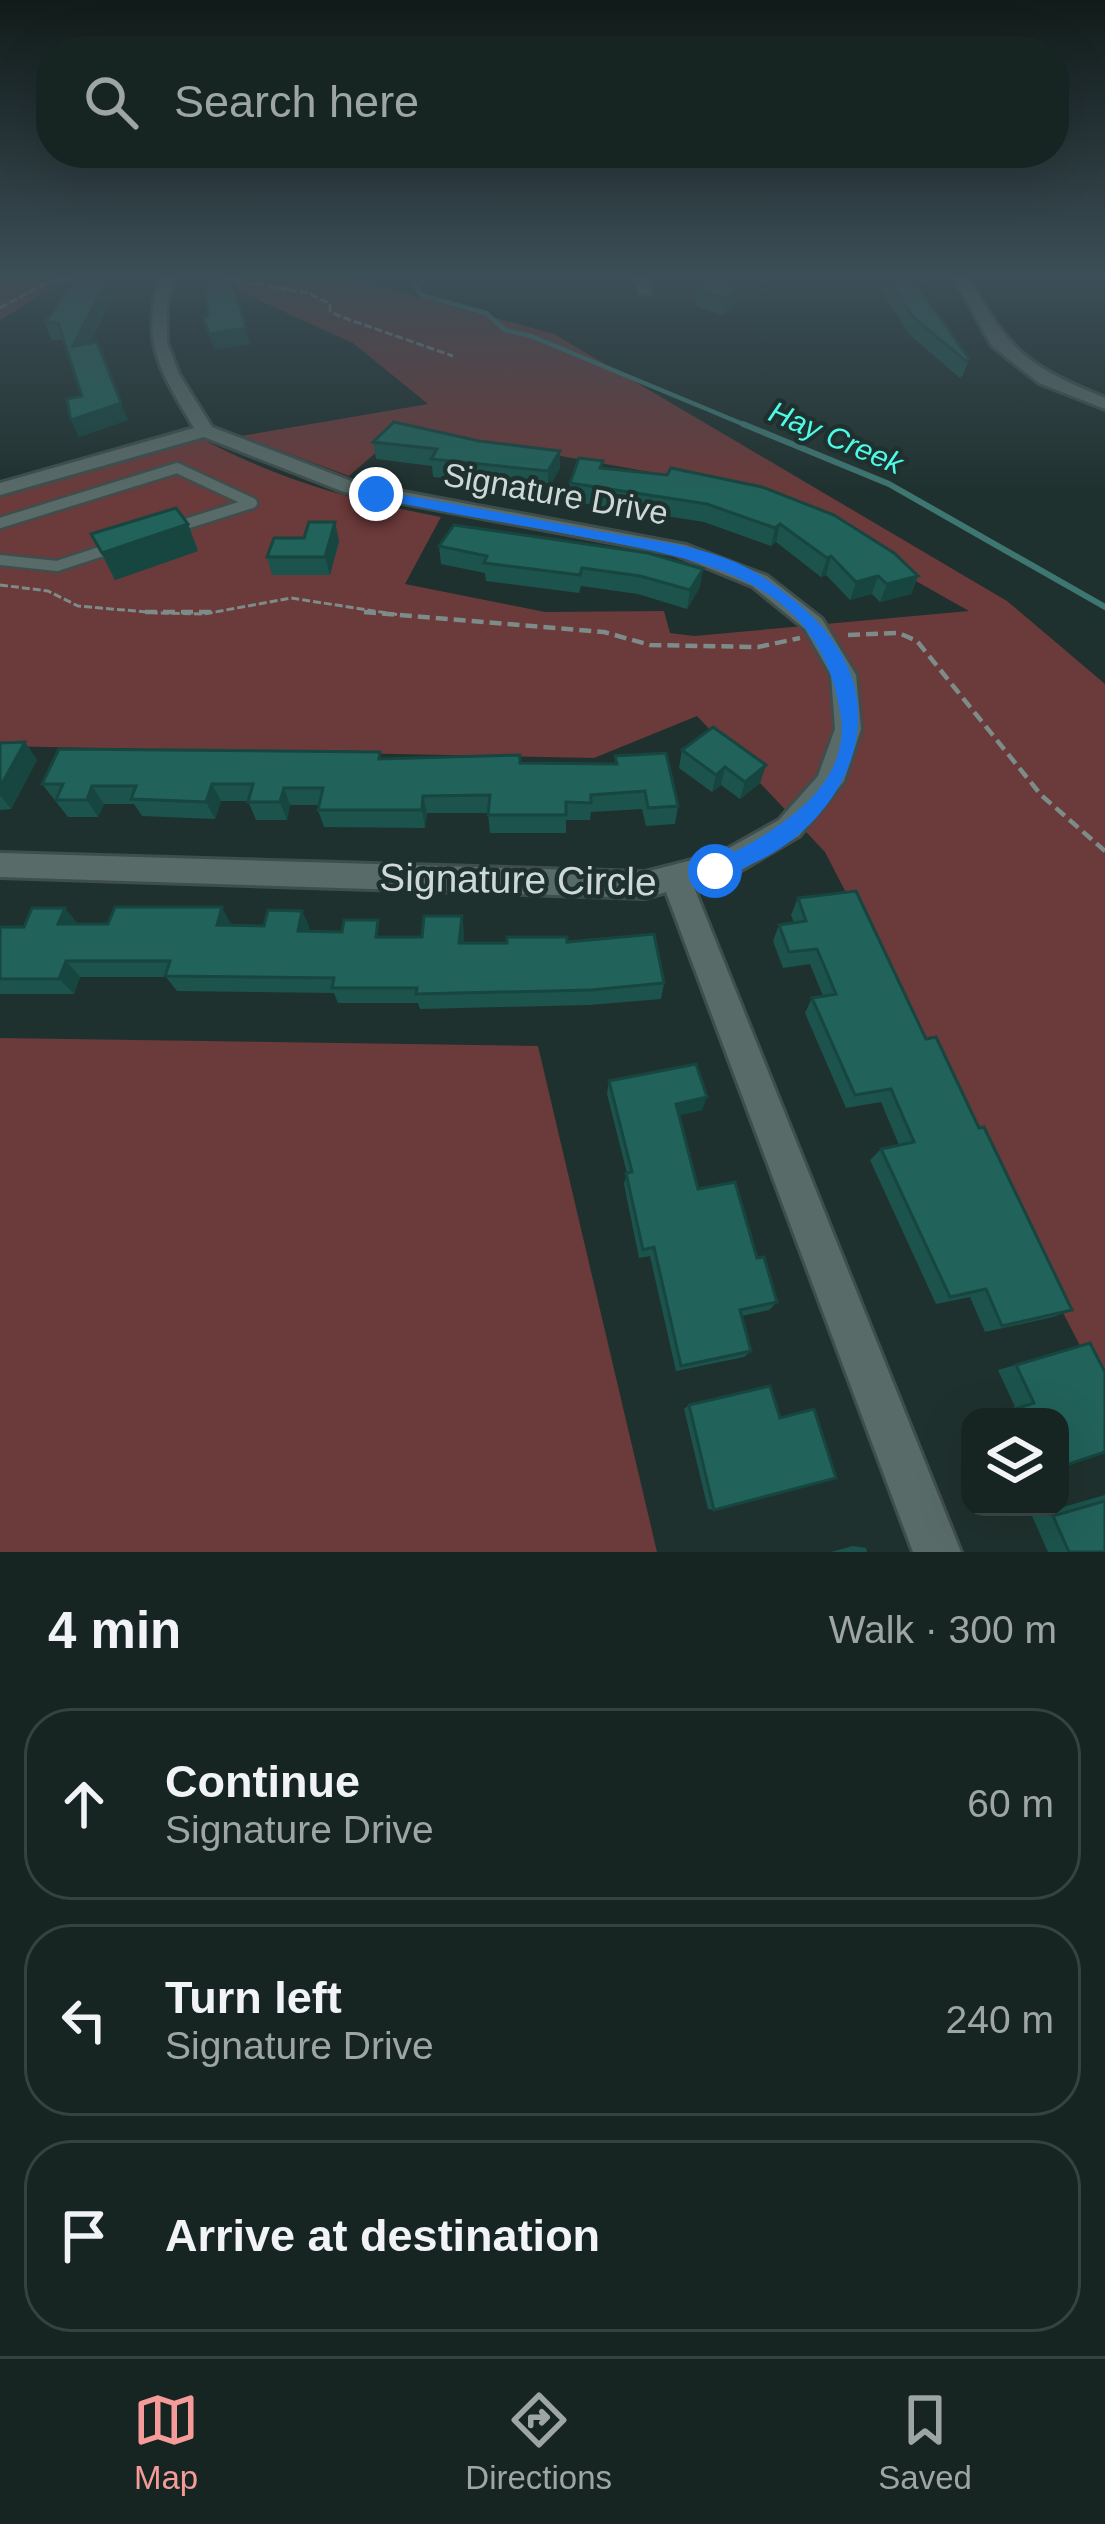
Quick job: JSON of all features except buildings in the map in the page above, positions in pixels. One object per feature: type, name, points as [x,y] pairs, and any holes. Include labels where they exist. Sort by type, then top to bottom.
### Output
[{"type":"street","points":[[0,489],[205,431],[162,350]]},
{"type":"street","points":[[1008,350],[1045,379],[1105,404]]},
{"type":"street","name":"Signature Drive","points":[[205,431],[351,488],[680,549],[721,561],[777,593],[822,637],[838,664],[851,714],[849,743],[835,778],[812,810],[770,845],[715,871],[677,881]]},
{"type":"street","name":"Signature Circle","points":[[0,865],[608,886],[677,881],[937,1552]]},
{"type":"lane","points":[[0,523],[177,468],[252,503],[165,531]]},
{"type":"lane","points":[[0,560],[57,566],[122,545]]},
{"type":"path","points":[[437,350],[453,356]]},
{"type":"path","points":[[0,585],[48,591],[91,609],[204,614],[291,598],[354,611],[604,632],[625,641],[668,646],[758,647],[781,639],[899,633],[917,641],[1041,796],[1105,851]]},
{"type":"shaded area","points":[[362,350],[582,350],[1007,601],[1105,684],[1105,1394],[825,852],[697,716],[594,758],[0,746],[0,484],[184,429],[308,484],[441,517],[405,584],[545,612],[664,611],[670,633],[694,636],[969,611],[756,491],[404,428],[349,476],[241,436],[428,404]]},
{"type":"shaded area","points":[[0,1038],[538,1046],[657,1552],[0,1552]]},
{"type":"waterway","name":"Hay Creek","points":[[566,350],[750,427]]},
{"type":"waterway","name":"Hay Creek","points":[[743,424],[889,484],[1105,607]]},
{"type":"route","points":[[376,494],[701,555],[757,580],[807,620],[831,650],[844,679],[852,728],[843,760],[824,794],[792,829],[715,871]]}]
